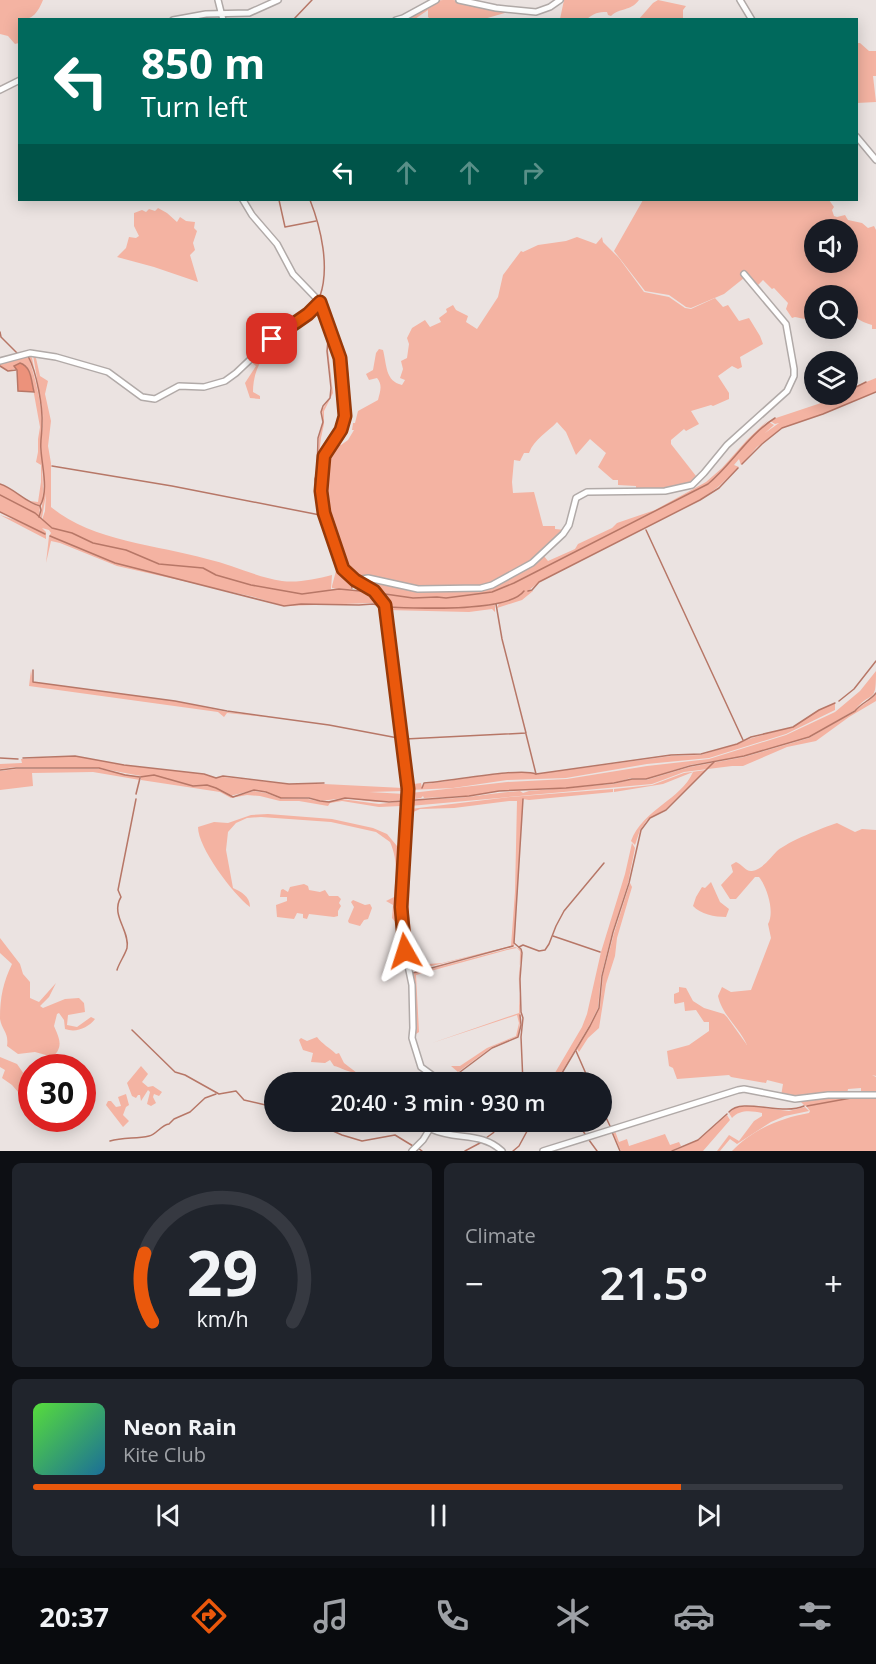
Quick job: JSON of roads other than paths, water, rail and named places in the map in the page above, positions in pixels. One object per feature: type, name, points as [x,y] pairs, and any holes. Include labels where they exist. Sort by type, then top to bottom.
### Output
[{"type":"street","points":[[218,0],[222,17]]},
{"type":"street","points":[[183,18],[206,14],[222,17],[249,13],[278,0]]},
{"type":"street","points":[[404,18],[436,0]]},
{"type":"street","points":[[459,0],[496,8],[536,12],[560,0]]},
{"type":"street","points":[[740,0],[752,18]]},
{"type":"street","points":[[0,90],[18,81]]},
{"type":"street","points":[[858,138],[876,160]]},
{"type":"street","points":[[244,201],[252,215],[277,244],[293,273],[320,302],[340,358],[345,416],[341,430],[324,456],[321,481],[322,502],[339,561],[348,575],[374,591],[385,605],[407,799],[401,919],[412,985],[412,1038],[421,1067],[428,1072]]},
{"type":"street","points":[[355,580],[368,578],[418,589],[486,587],[521,570],[545,552],[567,530],[576,498],[587,492],[665,491],[685,487],[697,481],[727,445],[782,396],[794,376],[786,324],[744,274]]},
{"type":"street","points":[[0,362],[30,353],[56,357],[108,372],[142,397],[155,399],[179,386],[204,387],[225,381],[272,339],[308,314],[320,302]]},
{"type":"street","points":[[543,1151],[738,1090],[744,1089],[795,1099],[828,1095],[876,1095]]},
{"type":"street","points":[[412,1151],[429,1132]]},
{"type":"street","points":[[438,1132],[484,1139],[502,1151]]},
{"type":"waterway","points":[[295,18],[312,0]]},
{"type":"waterway","points":[[279,201],[285,227],[316,221]]},
{"type":"waterway","points":[[310,201],[323,248],[324,273],[320,296]]},
{"type":"waterway","points":[[320,315],[328,340],[331,388],[330,398],[321,412],[323,422],[318,438],[315,479],[317,501],[339,573],[351,583],[352,588]]},
{"type":"waterway","points":[[0,332],[1,337],[18,354]]},
{"type":"waterway","points":[[28,356],[37,381],[42,409],[41,447],[45,486],[40,506]]},
{"type":"waterway","points":[[0,366],[8,371],[16,370]]},
{"type":"waterway","points":[[858,386],[866,382]]},
{"type":"waterway","points":[[742,464],[782,428],[876,392]]},
{"type":"waterway","points":[[378,593],[413,598],[446,598],[492,592],[514,583],[708,484],[748,441],[775,418]]},
{"type":"waterway","points":[[52,466],[172,486],[320,515]]},
{"type":"waterway","points":[[528,591],[539,582],[700,500],[719,488],[738,468]]},
{"type":"waterway","points":[[0,484],[40,506],[39,517]]},
{"type":"waterway","points":[[0,495],[35,513],[52,528],[72,533],[93,543],[126,550],[159,564],[203,568],[216,575],[251,585],[302,594],[339,589],[371,592]]},
{"type":"waterway","points":[[0,512],[45,534]]},
{"type":"waterway","points":[[646,530],[743,740]]},
{"type":"waterway","points":[[50,536],[115,563],[284,606],[301,604],[382,606]]},
{"type":"waterway","points":[[389,607],[481,606],[515,598],[524,591]]},
{"type":"waterway","points":[[405,739],[526,733],[502,639],[496,604]]},
{"type":"waterway","points":[[839,701],[854,689],[876,661]]},
{"type":"waterway","points":[[33,670],[33,682],[175,701],[398,738]]},
{"type":"waterway","points":[[0,770],[99,768],[140,777],[154,775],[193,786],[207,785],[233,797],[254,790],[281,798],[309,798],[329,802],[345,798],[389,802],[469,796],[499,791],[566,788],[646,779],[690,766],[744,756],[809,737],[855,711],[876,693]]},
{"type":"waterway","points":[[536,774],[671,755],[701,754],[737,744],[751,737],[793,727],[819,710],[835,703]]},
{"type":"waterway","points":[[422,788],[424,783],[515,772],[536,774],[526,734]]},
{"type":"waterway","points":[[23,758],[75,756],[124,765],[204,774],[216,778],[223,776],[289,784],[324,783]]},
{"type":"waterway","points":[[0,758],[18,759]]},
{"type":"waterway","points":[[563,1072],[599,1008],[602,976],[629,883],[641,830],[650,818],[666,810],[714,762]]},
{"type":"waterway","points":[[136,794],[140,778]]},
{"type":"waterway","points":[[117,970],[127,948],[126,935],[118,910],[121,897],[118,890],[136,799]]},
{"type":"waterway","points":[[523,799],[514,943],[522,953],[520,979],[523,1018],[521,1037],[523,1072]]},
{"type":"waterway","points":[[519,947],[523,945],[539,951],[545,950],[564,911],[604,863]]},
{"type":"waterway","points":[[553,936],[600,952]]},
{"type":"waterway","points":[[413,973],[513,946]]},
{"type":"waterway","points":[[460,1072],[492,1048],[518,1037],[521,1025],[520,1015]]},
{"type":"waterway","points":[[132,1030],[175,1072],[219,1094],[236,1091],[244,1100],[264,1105]]},
{"type":"waterway","points":[[576,1051],[585,1072]]},
{"type":"waterway","points":[[110,1141],[152,1135],[174,1119],[190,1112],[205,1098],[216,1094]]},
{"type":"waterway","points":[[807,1106],[851,1098]]},
{"type":"waterway","points":[[729,1112],[743,1106],[785,1109],[804,1106]]},
{"type":"waterway","points":[[672,1151],[698,1140],[727,1114]]},
{"type":"waterway","points":[[335,1132],[362,1141],[395,1135],[413,1146]]},
{"type":"waterway","points":[[486,1138],[494,1132]]},
{"type":"waterway","points":[[513,1151],[519,1146],[527,1132]]},
{"type":"waterway","points":[[612,1132],[620,1151]]},
{"type":"waterway","points":[[589,1140],[597,1151]]},
{"type":"waterway","points":[[465,1151],[480,1143]]},
{"type":"waterway","points":[[418,1148],[422,1151]]}]
